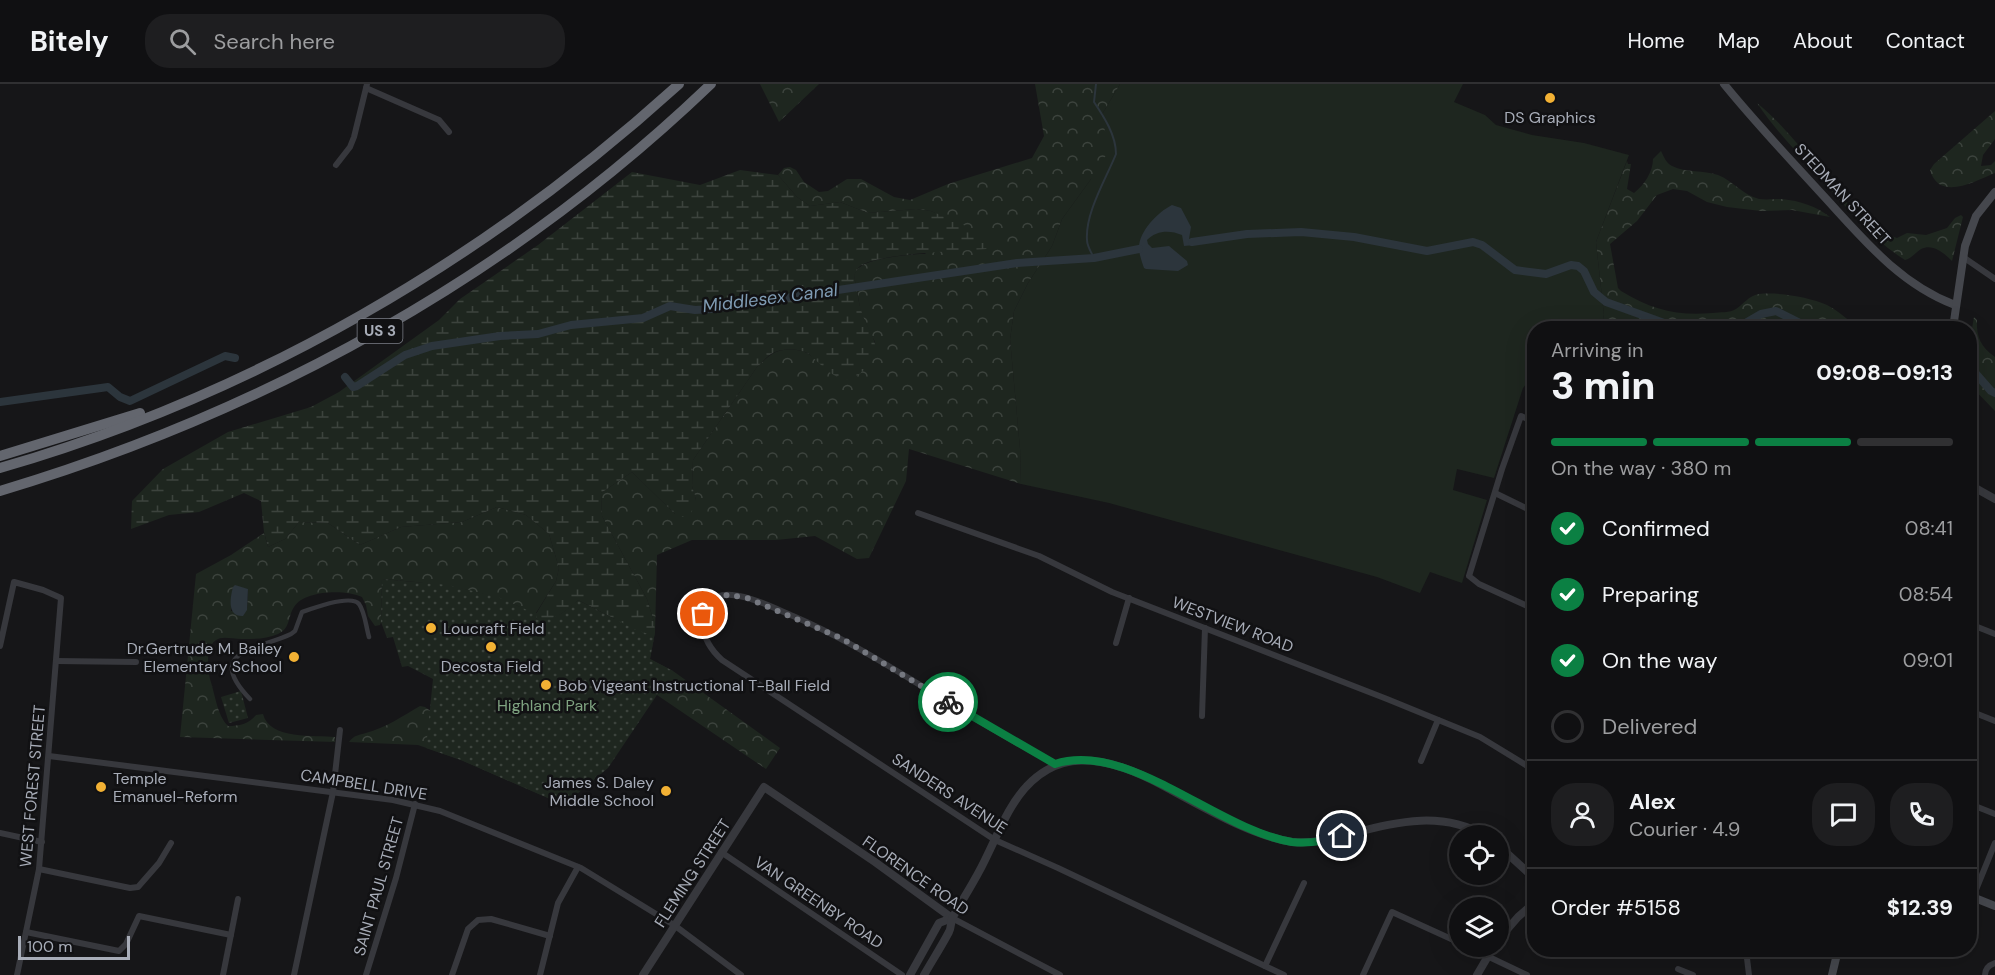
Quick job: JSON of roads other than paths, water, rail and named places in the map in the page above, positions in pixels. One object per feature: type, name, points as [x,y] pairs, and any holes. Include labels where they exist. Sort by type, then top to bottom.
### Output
[{"type":"highway","name":"US 3","points":[[0,468],[105,434],[206,393],[271,363],[391,298],[468,250],[577,171],[679,84]]},
{"type":"highway","name":"US 3","points":[[0,492],[119,453],[204,419],[302,373],[374,334],[467,277],[556,215],[634,153],[711,84]]},
{"type":"highway","points":[[0,456],[206,393]]},
{"type":"main road","name":"STEDMAN STREET","points":[[1724,84],[1759,126],[1881,257],[1921,289],[1955,305]]},
{"type":"main road","points":[[1954,321],[1965,246],[1976,216],[1994,195]]},
{"type":"main road","points":[[1977,898],[1995,906]]},
{"type":"main road","points":[[1832,975],[1836,957]]},
{"type":"street","points":[[336,165],[350,147],[354,137],[367,86],[439,120],[449,132]]},
{"type":"street","points":[[1963,257],[1995,279]]},
{"type":"street","points":[[1527,419],[1521,416],[1469,576],[1479,584],[1527,606]]},
{"type":"street","points":[[1977,489],[1995,499]]},
{"type":"street","points":[[1495,494],[1527,509]]},
{"type":"street","name":"WESTVIEW ROAD","points":[[918,513],[1039,556],[1129,598],[1480,737],[1527,766]]},
{"type":"street","name":"WEST FOREST STREET","points":[[0,646],[14,582],[44,590],[61,598],[39,869],[17,975]]},
{"type":"street","name":"SANDERS AVENUE","points":[[1055,764],[841,638],[756,602],[732,595],[711,599],[706,606],[703,614],[705,636],[714,653],[995,840],[1058,867],[1284,975]]},
{"type":"street","points":[[1116,644],[1129,598]]},
{"type":"street","points":[[250,699],[232,672],[234,660],[243,652],[291,634],[295,631],[303,612],[344,600],[353,600],[360,606],[369,637]]},
{"type":"street","points":[[1977,627],[1995,634]]},
{"type":"street","points":[[1202,716],[1205,628]]},
{"type":"street","points":[[56,661],[136,662]]},
{"type":"street","points":[[1977,714],[1995,721]]},
{"type":"street","points":[[1421,761],[1438,720]]},
{"type":"street","points":[[294,975],[333,792],[340,730]]},
{"type":"street","name":"CAMPBELL DRIVE","points":[[49,756],[415,804],[456,817],[578,867],[674,925],[741,975]]},
{"type":"street","points":[[924,975],[951,929],[952,918],[975,879],[1009,811],[1036,777],[1055,764],[1089,759],[1119,765],[1234,822],[1294,842],[1322,841],[1414,820],[1459,825]]},
{"type":"street","name":"FLEMING STREET","points":[[643,975],[764,787]]},
{"type":"street","name":"FLORENCE ROAD","points":[[764,787],[875,862],[952,918],[1060,975]]},
{"type":"street","name":"SAINT PAUL STREET","points":[[366,975],[396,878],[415,804]]},
{"type":"street","points":[[1977,807],[1995,814]]},
{"type":"street","points":[[0,833],[42,842]]},
{"type":"street","points":[[39,869],[130,888],[138,887],[159,863],[171,843]]},
{"type":"street","points":[[1977,883],[1995,843]]},
{"type":"street","name":"VAN GREENBY ROAD","points":[[721,852],[902,975]]},
{"type":"street","points":[[1509,855],[1527,872]]},
{"type":"street","points":[[540,975],[558,903],[578,867]]},
{"type":"street","points":[[1265,966],[1304,883]]},
{"type":"street","points":[[223,975],[238,899]]},
{"type":"street","points":[[1509,926],[1527,909]]},
{"type":"street","points":[[1363,975],[1392,912],[1449,938]]},
{"type":"street","points":[[26,932],[119,951],[126,944],[139,916],[231,934]]},
{"type":"street","points":[[910,975],[939,923],[952,918]]},
{"type":"street","points":[[452,975],[468,929],[478,920],[491,919],[550,936]]},
{"type":"street","points":[[1477,975],[1488,957],[1527,975]]},
{"type":"street","points":[[1747,957],[1749,975]]},
{"type":"street","points":[[1985,975],[1989,966],[1995,963]]},
{"type":"street","points":[[1678,969],[1693,975]]},
{"type":"waterway","points":[[1094,258],[1087,242],[1089,219],[1116,154],[1112,133],[1094,102],[1096,84]]},
{"type":"waterway","points":[[1192,242],[1247,234],[1301,232],[1354,237],[1427,251],[1473,242],[1482,245],[1515,270],[1546,274],[1571,265],[1578,266],[1584,271],[1594,292],[1606,302],[1659,321]]},
{"type":"waterway","name":"Middlesex Canal","points":[[345,377],[353,387],[357,386],[405,355],[432,346],[500,336],[538,334],[571,325],[643,318],[670,306],[695,310],[712,309],[1017,263],[1094,258],[1139,249]]},
{"type":"waterway","points":[[1749,321],[1761,314],[1776,311],[1796,321]]},
{"type":"waterway","name":"Middlesex Canal","points":[[0,402],[108,387],[120,397],[130,401],[225,356],[235,358]]},
{"type":"waterway","points":[[1977,375],[1995,393]]},
{"type":"place","name":"DS Graphics","points":[[1550,98]]},
{"type":"place","name":"Loucraft Field","points":[[431,628]]},
{"type":"place","name":"Decosta Field","points":[[491,647]]},
{"type":"place","name":"Dr.Gertrude M. Bailey Elementary School","points":[[294,657]]},
{"type":"place","name":"Bob Vigeant Instructional T-Ball Field","points":[[546,685]]},
{"type":"place","name":"Temple Emanuel-Reform","points":[[101,787]]},
{"type":"place","name":"James S. Daley Middle School","points":[[666,791]]},
{"type":"park label","name":"Highland Park","points":[[547,705]]}]
